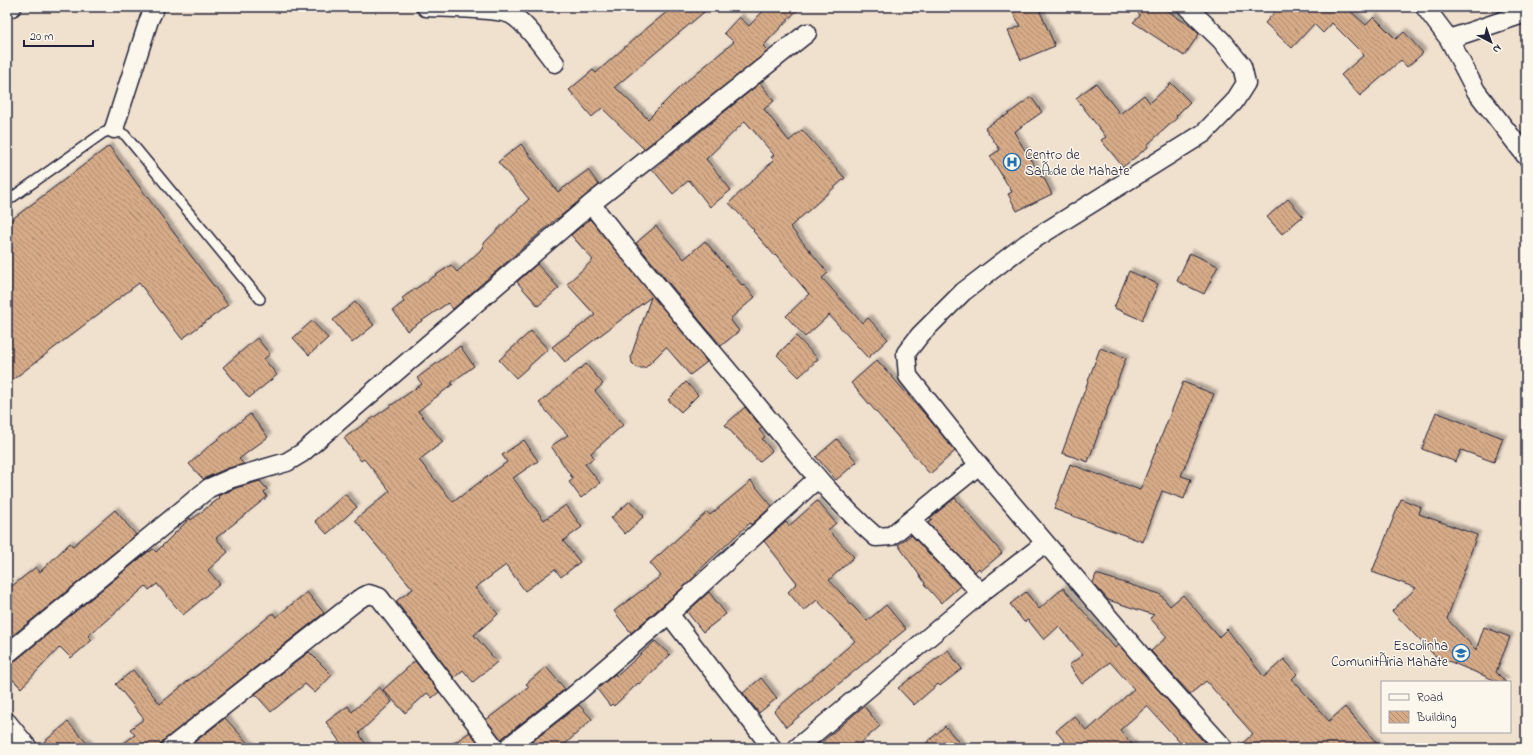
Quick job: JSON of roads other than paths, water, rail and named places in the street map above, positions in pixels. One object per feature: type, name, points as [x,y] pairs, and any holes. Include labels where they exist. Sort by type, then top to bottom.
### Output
[{"type":"street","points":[[7,8],[12,7]]},
{"type":"street","points":[[114,129],[149,20],[155,7]]},
{"type":"street","points":[[426,7],[492,11],[511,15],[532,34],[555,63]]},
{"type":"street","points":[[1187,7],[1221,40],[1242,66],[1246,83],[1234,102],[1204,133],[1019,249],[963,292],[920,335],[906,353],[908,376],[1045,543],[1145,660],[1224,748]]},
{"type":"street","points":[[1425,7],[1449,39],[1476,91],[1526,156]]},
{"type":"street","points":[[1449,39],[1526,14]]},
{"type":"street","points":[[7,654],[210,488],[232,478],[287,462],[302,453],[591,204],[807,33]]},
{"type":"street","points":[[591,204],[636,261],[818,478],[876,537],[891,536],[980,465]]},
{"type":"street","points":[[507,748],[572,697],[669,614],[818,478]]},
{"type":"street","points":[[911,520],[981,593]]},
{"type":"street","points":[[797,748],[981,593],[1045,543]]},
{"type":"street","points":[[170,748],[359,599],[369,594],[379,597],[495,748]]},
{"type":"street","points":[[669,614],[772,748]]},
{"type":"street","points":[[7,722],[28,748]]},
{"type":"lane","points":[[7,201],[103,133],[114,129],[125,135],[260,299]]},
{"type":"place","name":"Centro de SaÃºde de Mahate","points":[[1012,162]]},
{"type":"place","name":"Escolinha ComunitÃ¡ria Mahate","points":[[1461,653]]}]
